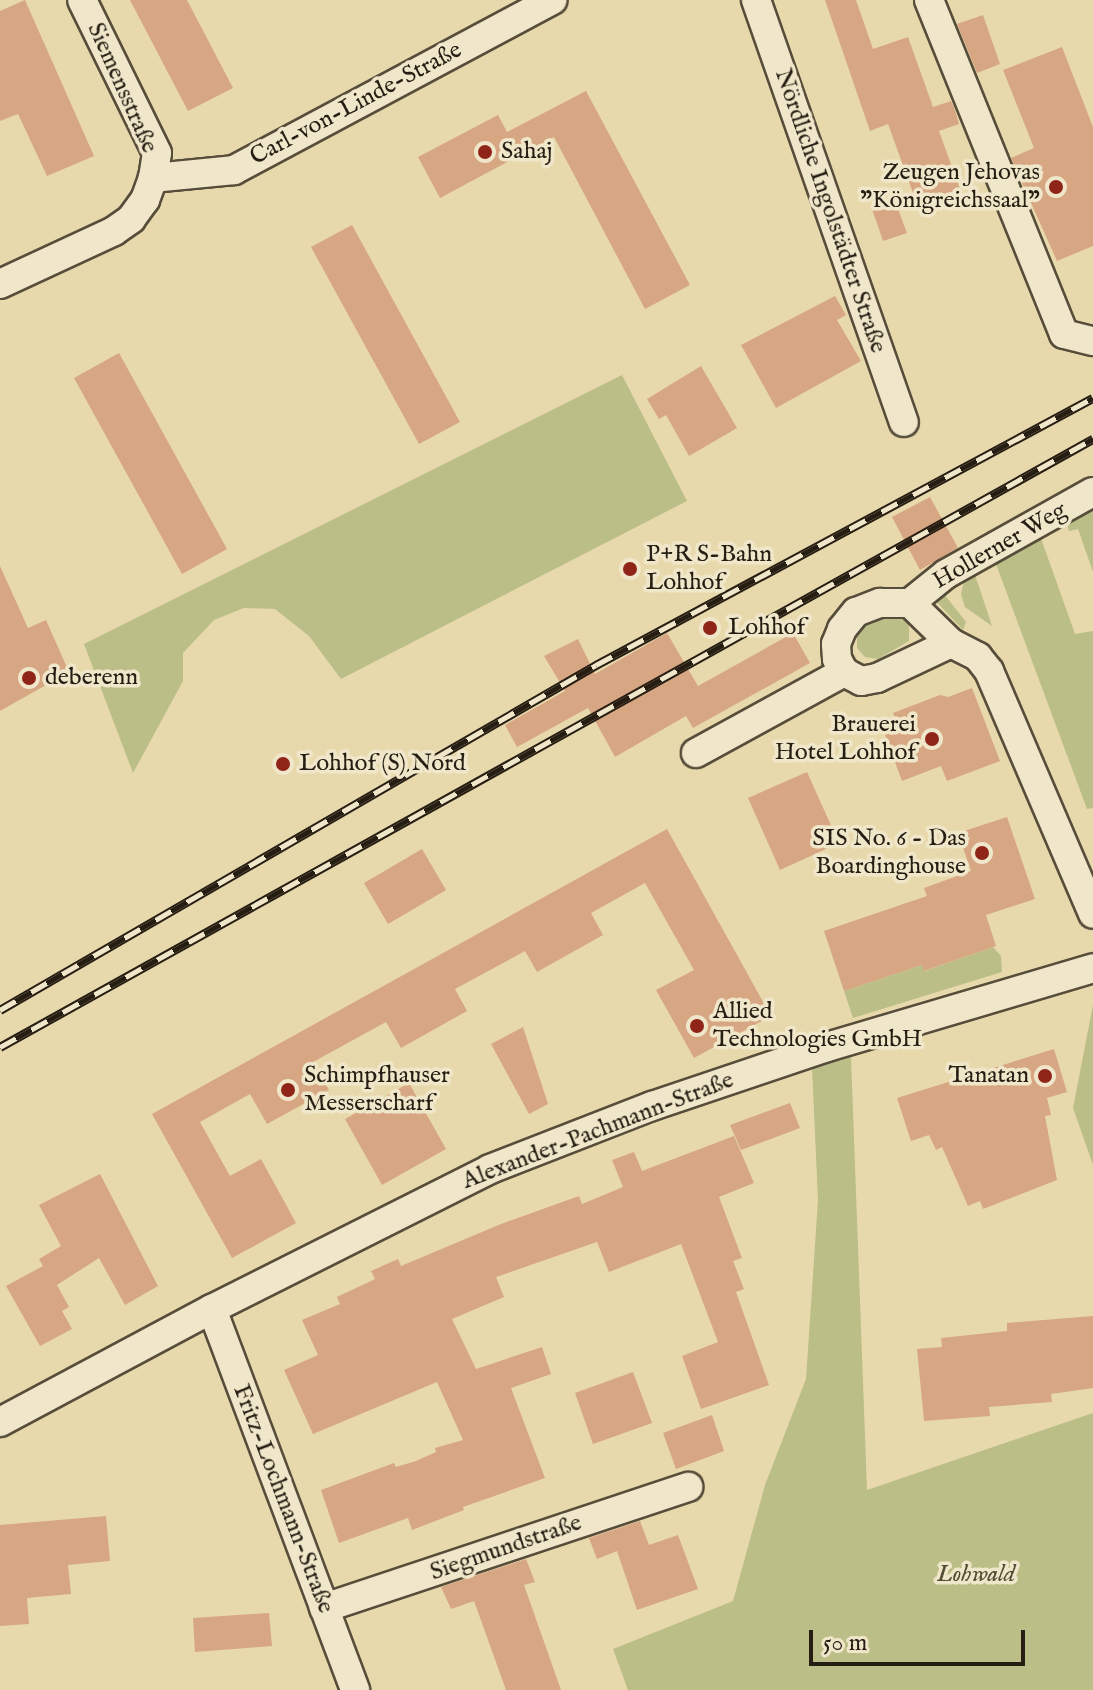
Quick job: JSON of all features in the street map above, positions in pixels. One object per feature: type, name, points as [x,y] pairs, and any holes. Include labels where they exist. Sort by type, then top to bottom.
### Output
[{"type":"street","name":"Siemensstraße","points":[[82,0],[157,153],[153,178]]},
{"type":"street","name":"Carl-von-Linde-Straße","points":[[153,178],[234,170],[552,0]]},
{"type":"street","name":"Nördliche Ingolstädter Straße","points":[[756,0],[904,422]]},
{"type":"street","points":[[929,0],[1064,334],[1093,341]]},
{"type":"street","points":[[0,284],[114,231],[131,219],[145,200],[153,178]]},
{"type":"street","name":"Hollerner Weg","points":[[910,603],[946,574],[1093,492]]},
{"type":"street","points":[[951,643],[877,678],[861,681],[844,672],[837,659],[836,644],[842,629],[856,612],[880,603],[910,603],[951,643],[978,657],[989,671],[1093,914]]},
{"type":"street","points":[[696,753],[844,672]]},
{"type":"street","name":"Alexander-Pachmann-Straße","points":[[0,1422],[212,1309],[490,1169],[623,1117],[827,1047],[1093,968]]},
{"type":"street","name":"Fritz-Lochmann-Straße","points":[[212,1309],[355,1690]]},
{"type":"street","name":"Siegmundstraße","points":[[324,1608],[688,1487]]},
{"type":"green space","points":[[622,375],[687,501],[341,679],[309,636],[275,609],[244,608],[214,620],[183,653],[183,681],[133,773],[84,644]]},
{"type":"green space","points":[[1093,506],[1093,572],[1078,529],[1069,531],[1065,519]]},
{"type":"green space","points":[[1038,530],[1075,634],[1093,631],[1093,808],[1087,809],[993,556]]},
{"type":"green space","points":[[973,569],[992,626],[965,607],[961,594],[964,581]]},
{"type":"green space","points":[[941,590],[966,622],[963,630],[934,599]]},
{"type":"green space","points":[[892,616],[901,617],[909,624],[909,641],[878,659],[865,657],[857,648],[857,632],[865,625]]},
{"type":"green space","points":[[993,947],[1001,956],[1002,972],[853,1018],[844,991],[922,965],[925,971]]},
{"type":"green space","points":[[1093,1005],[1093,1165],[1073,1108]]},
{"type":"green space","name":"Lohwald","points":[[851,1057],[867,1490],[1093,1413],[1093,1690],[628,1690],[613,1649],[733,1601],[765,1485],[806,1379],[818,1200],[812,1068]]},
{"type":"building","points":[[25,0],[94,156],[47,176],[18,114],[0,121],[0,11]]},
{"type":"building","points":[[130,0],[187,0],[233,88],[188,111]]},
{"type":"building","points":[[825,0],[856,0],[873,49],[908,37],[933,107],[951,101],[954,107],[959,124],[939,131],[960,189],[917,204],[888,124],[870,131]]},
{"type":"building","points":[[983,15],[1000,64],[977,73],[957,24]]},
{"type":"building","points":[[1062,47],[1093,127],[1093,246],[1057,261],[1011,158],[1034,148],[1003,70]]},
{"type":"building","points":[[586,91],[690,285],[645,309],[554,137],[440,198],[418,157],[498,115],[507,132]]},
{"type":"building","points":[[895,201],[907,233],[883,241],[872,209]]},
{"type":"building","points":[[352,225],[460,422],[419,444],[311,247]]},
{"type":"building","points":[[835,296],[846,315],[837,320],[861,361],[776,408],[741,345]]},
{"type":"building","points":[[119,353],[227,549],[182,574],[74,378]]},
{"type":"building","points":[[701,366],[737,428],[689,456],[666,415],[659,419],[647,399]]},
{"type":"building","points":[[930,497],[958,548],[920,570],[892,517]]},
{"type":"building","points":[[0,566],[28,628],[46,620],[69,672],[0,711]]},
{"type":"building","points":[[667,633],[698,686],[793,633],[810,663],[693,728],[686,716],[615,757],[588,708],[517,747],[505,725],[565,691],[544,656],[578,639],[595,674]]},
{"type":"building","name":"Brauerei Hotel Lohhof","points":[[972,688],[1000,761],[947,781],[941,766],[902,781],[882,727],[896,721],[893,713],[940,695],[948,697]]},
{"type":"building","points":[[807,772],[839,843],[780,870],[748,798]]},
{"type":"building","points":[[1007,817],[1035,899],[986,915],[996,946],[924,971],[922,965],[844,991],[824,931],[927,896],[924,888],[971,871],[958,833]]},
{"type":"building","points":[[667,829],[771,1016],[694,1058],[656,990],[694,970],[645,883],[591,913],[603,935],[537,972],[525,951],[455,989],[467,1011],[401,1048],[386,1022],[313,1062],[329,1090],[267,1124],[250,1094],[200,1122],[230,1176],[261,1159],[296,1223],[232,1258],[152,1114]]},
{"type":"building","points":[[422,849],[446,890],[388,924],[364,883]]},
{"type":"building","points":[[523,1027],[548,1104],[529,1114],[491,1044]]},
{"type":"building","points":[[1054,1049],[1067,1092],[1047,1098],[1051,1115],[1045,1116],[1057,1180],[983,1209],[980,1201],[968,1206],[942,1147],[936,1150],[929,1135],[911,1141],[897,1098]]},
{"type":"building","points":[[409,1083],[446,1149],[382,1185],[345,1119]]},
{"type":"building","points":[[790,1103],[800,1128],[741,1150],[730,1125]]},
{"type":"building","points":[[734,1136],[754,1183],[719,1197],[742,1258],[733,1261],[744,1289],[736,1292],[769,1385],[701,1409],[682,1356],[718,1342],[681,1244],[609,1272],[597,1242],[496,1277],[504,1297],[452,1319],[476,1369],[542,1347],[551,1374],[511,1388],[545,1478],[463,1507],[464,1510],[412,1530],[408,1518],[339,1543],[321,1490],[394,1463],[396,1467],[416,1461],[436,1452],[435,1448],[463,1440],[437,1382],[313,1434],[284,1370],[318,1355],[302,1320],[340,1304],[337,1297],[375,1279],[371,1271],[398,1259],[401,1266],[501,1224],[579,1196],[582,1204],[623,1187],[612,1160],[634,1152],[642,1171]]},
{"type":"building","points":[[100,1174],[158,1286],[125,1305],[99,1258],[57,1285],[69,1307],[62,1311],[72,1329],[40,1346],[6,1286],[43,1266],[39,1259],[61,1246],[39,1205]]},
{"type":"building","points":[[1093,1316],[1093,1388],[1051,1394],[1052,1402],[989,1407],[990,1416],[924,1421],[917,1349],[942,1347],[941,1338],[1007,1331],[1007,1323]]},
{"type":"building","points":[[633,1372],[652,1423],[593,1444],[575,1393]]},
{"type":"building","points":[[712,1415],[724,1451],[676,1469],[663,1433]]},
{"type":"building","points":[[106,1516],[110,1561],[68,1565],[71,1594],[27,1598],[29,1624],[0,1626],[0,1525]]},
{"type":"building","points":[[640,1521],[649,1545],[678,1535],[698,1589],[637,1610],[617,1551],[597,1559],[589,1538]]},
{"type":"building","points":[[526,1559],[535,1582],[524,1585],[561,1690],[506,1690],[474,1601],[451,1609],[441,1587]]},
{"type":"building","points":[[269,1613],[272,1646],[195,1652],[193,1618]]},
{"type":"railway","points":[[0,1010],[596,665],[1093,398]]},
{"type":"railway","points":[[0,1047],[1093,439]]},
{"type":"place","name":"Sahaj","points":[[485,152]]},
{"type":"place","name":"Zeugen Jehovas \"Königreichssaal\"","points":[[1056,187]]},
{"type":"place","name":"P+R S-Bahn Lohhof","points":[[630,569]]},
{"type":"place","name":"Lohhof","points":[[710,628]]},
{"type":"place","name":"deberenn","points":[[29,678]]},
{"type":"place","name":"Brauerei Hotel Lohhof","points":[[932,739]]},
{"type":"place","name":"Lohhof (S) Nord","points":[[283,764]]},
{"type":"place","name":"SIS No. 6 - Das Boardinghouse","points":[[982,853]]},
{"type":"place","name":"Allied Technologies GmbH","points":[[697,1026]]},
{"type":"place","name":"Tanatan","points":[[1045,1076]]},
{"type":"place","name":"Schimpfhauser Messerscharf","points":[[288,1090]]}]
